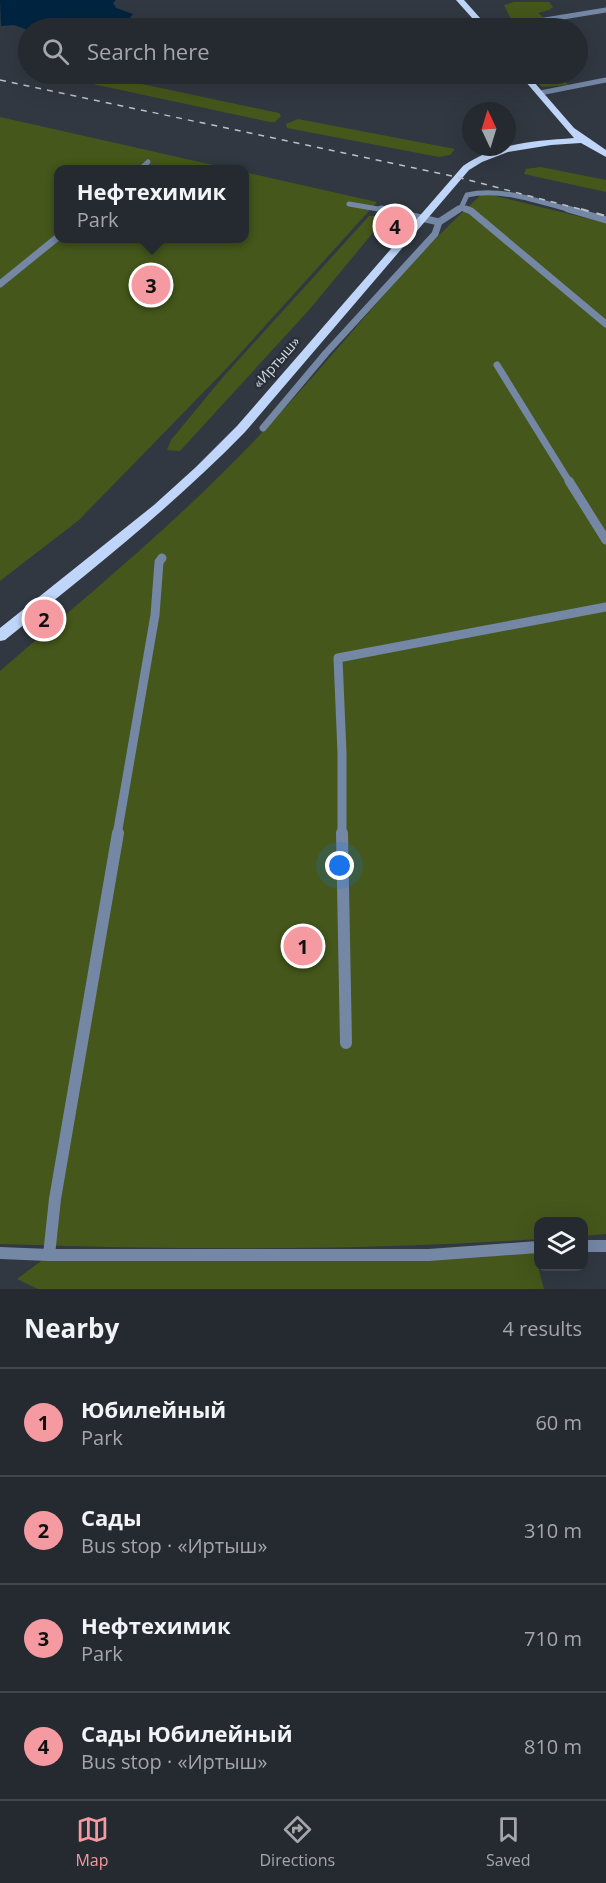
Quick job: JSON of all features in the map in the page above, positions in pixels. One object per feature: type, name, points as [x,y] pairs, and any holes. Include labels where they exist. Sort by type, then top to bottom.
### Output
[{"type":"main road","points":[[460,0],[476,18]]},
{"type":"main road","points":[[532,84],[580,140],[606,154]]},
{"type":"main road","points":[[531,146],[557,138],[565,130],[565,122]]},
{"type":"main road","name":"«Иртыш»","points":[[0,636],[159,508],[201,470],[241,429],[422,218],[472,164],[499,151],[580,140]]},
{"type":"main road","points":[[531,146],[606,154]]},
{"type":"street","points":[[557,18],[606,10]]},
{"type":"street","points":[[588,84],[606,80]]},
{"type":"street","points":[[540,93],[586,84]]},
{"type":"street","points":[[145,165],[148,162]]},
{"type":"street","points":[[263,428],[326,353],[435,234],[439,222],[462,208],[467,195],[481,191],[606,220]]},
{"type":"street","points":[[349,204],[439,222]]},
{"type":"street","points":[[462,208],[471,211],[485,222],[606,324]]},
{"type":"street","points":[[0,284],[54,240]]},
{"type":"street","points":[[497,365],[606,540]]},
{"type":"street","points":[[49,1255],[55,1199],[108,880],[126,793],[154,615],[159,562],[162,558]]},
{"type":"street","points":[[346,1043],[342,921],[342,753],[338,658],[606,607]]},
{"type":"street","points":[[588,1246],[606,1245]]},
{"type":"street","points":[[0,1253],[429,1255],[534,1247]]},
{"type":"green space","points":[[514,2],[549,2],[553,7],[538,13],[542,18],[510,18],[504,5]]},
{"type":"green space","points":[[93,84],[142,84],[279,113],[281,116],[275,122]]},
{"type":"green space","points":[[539,84],[569,85],[542,87]]},
{"type":"green space","points":[[0,117],[213,165],[54,165],[54,243],[249,243],[249,173],[377,202],[227,368],[79,520],[0,581]]},
{"type":"green space","points":[[298,119],[455,149],[450,155],[439,157],[287,128],[286,124]]},
{"type":"green space","points":[[541,167],[606,180],[606,192],[524,174],[526,169]]},
{"type":"green space","points":[[483,193],[606,223],[606,1234],[588,1236],[588,1217],[534,1217],[534,1239],[471,1243],[202,1248],[0,1244],[0,671],[130,558],[225,471],[284,409],[423,252]]},
{"type":"green space","points":[[369,216],[382,216],[381,223],[309,310],[180,451],[167,450],[171,440],[223,377]]},
{"type":"green space","points":[[533,1248],[534,1271],[539,1271],[544,1289],[38,1289],[17,1279],[49,1255]]},
{"type":"water","points":[[0,0],[116,0],[113,3],[116,8],[133,14],[130,18],[18,18],[18,26],[1,26]]},
{"type":"railway","points":[[0,80],[18,84]]},
{"type":"railway","points":[[19,84],[457,177],[587,211]]},
{"type":"railway","points":[[581,209],[606,216]]},
{"type":"place","name":"Сады Юбилейный","points":[[395,226]]},
{"type":"place","name":"Нефтехимик","points":[[151,285]]},
{"type":"place","name":"Сады","points":[[44,619]]},
{"type":"place","name":"Юбилейный","points":[[303,946]]}]
